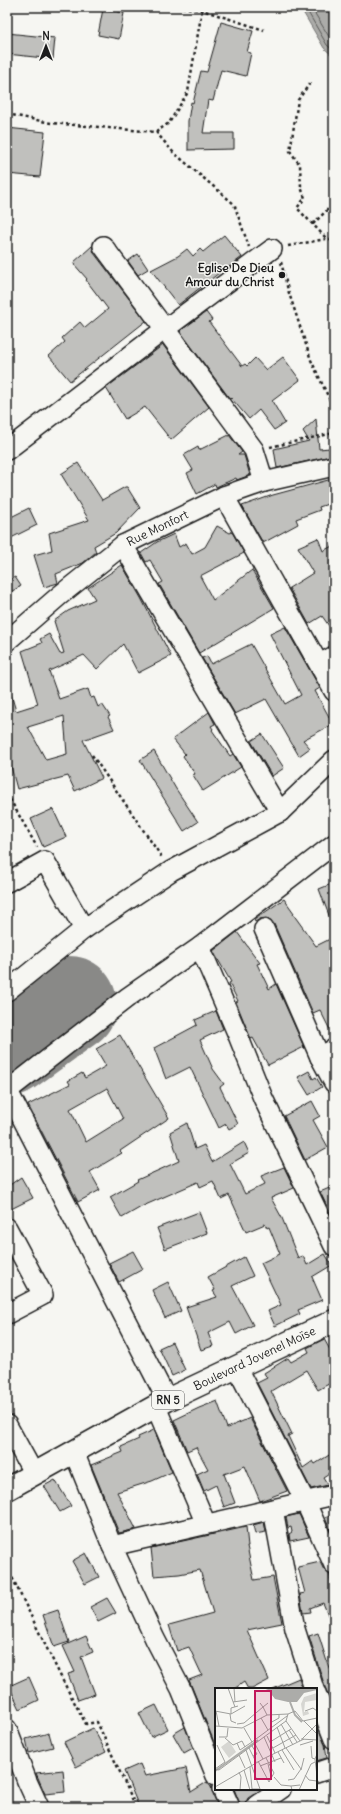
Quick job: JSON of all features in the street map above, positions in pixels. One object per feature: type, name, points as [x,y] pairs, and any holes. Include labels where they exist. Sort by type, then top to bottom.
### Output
[{"type":"main road","name":"Boulevard Jovenel Moïse","points":[[7,1489],[162,1404],[334,1321]]},
{"type":"street","points":[[103,246],[254,450],[264,482]]},
{"type":"street","points":[[7,450],[272,249]]},
{"type":"street","name":"Rue Monfort","points":[[7,641],[59,596],[123,545],[224,496],[264,482],[334,466]]},
{"type":"street","points":[[224,496],[327,660],[334,691]]},
{"type":"street","points":[[123,545],[280,812]]},
{"type":"street","points":[[7,991],[84,929],[170,871],[280,812],[334,760]]},
{"type":"street","points":[[206,1524],[162,1404],[8,1091],[128,997],[200,947],[334,844]]},
{"type":"street","points":[[7,882],[45,861],[84,929]]},
{"type":"street","points":[[264,929],[327,1053],[334,1084]]},
{"type":"street","points":[[200,947],[238,1033],[263,1098],[334,1246]]},
{"type":"street","points":[[7,1228],[43,1295],[7,1314]]},
{"type":"street","points":[[237,1368],[305,1501],[334,1565]]},
{"type":"street","points":[[7,1425],[34,1474]]},
{"type":"street","points":[[74,1452],[112,1546],[155,1639],[181,1689],[215,1774]]},
{"type":"street","points":[[112,1546],[334,1495]]},
{"type":"street","points":[[273,1509],[295,1629],[314,1688]]},
{"type":"street","points":[[317,1696],[334,1739]]},
{"type":"street","points":[[7,1729],[27,1781],[39,1807]]},
{"type":"street","points":[[317,1773],[334,1767]]},
{"type":"street","points":[[27,1781],[31,1807]]},
{"type":"street","points":[[222,1790],[230,1807]]},
{"type":"street","points":[[256,1807],[281,1790]]},
{"type":"path","points":[[182,7],[202,10],[264,30]]},
{"type":"path","points":[[7,114],[51,123],[156,132],[169,123],[188,92],[202,10]]},
{"type":"path","points":[[310,83],[298,100],[290,151],[300,165],[301,187],[305,198],[297,208],[326,239]]},
{"type":"path","points":[[156,132],[172,152],[234,204],[254,262]]},
{"type":"path","points":[[313,224],[334,203]]},
{"type":"path","points":[[334,241],[326,239],[272,249],[281,260],[288,290],[311,360],[334,409]]},
{"type":"path","points":[[254,450],[334,433]]},
{"type":"path","points":[[92,755],[170,871]]},
{"type":"path","points":[[7,794],[45,861]]},
{"type":"path","points":[[7,1567],[63,1681],[86,1724],[97,1722],[136,1807]]},
{"type":"shaded area","points":[[57,967],[97,1035],[7,1102],[7,1003]]},
{"type":"water","points":[[300,7],[334,7],[334,57],[324,48]]},
{"type":"building","points":[[103,9],[124,13],[119,39],[98,35]]},
{"type":"building","points":[[221,22],[253,31],[247,52],[251,53],[246,76],[221,70],[213,101],[208,100],[203,133],[234,133],[234,149],[188,150],[188,121],[191,102],[193,103],[201,71],[207,72]]},
{"type":"building","points":[[7,33],[55,38],[53,59],[7,54]]},
{"type":"building","points":[[7,128],[45,132],[40,177],[7,174]]},
{"type":"building","points":[[224,235],[242,257],[178,305],[151,270],[178,256],[187,249],[193,256],[200,249],[203,252]]},
{"type":"building","points":[[92,246],[94,253],[146,321],[70,381],[49,356],[65,342],[62,338],[80,322],[85,328],[108,309],[86,280],[87,279],[73,263]]},
{"type":"building","points":[[138,254],[148,269],[138,275],[128,261]]},
{"type":"building","points":[[206,312],[212,320],[209,322],[242,366],[245,364],[247,366],[255,358],[266,370],[283,357],[300,380],[272,401],[285,423],[274,430],[259,410],[249,419],[231,398],[230,399],[180,331]]},
{"type":"building","points":[[163,345],[209,407],[171,440],[145,407],[125,419],[106,388]]},
{"type":"building","points":[[316,419],[319,449],[330,448],[331,456],[277,468],[274,449],[309,441],[303,431]]},
{"type":"building","points":[[229,435],[242,452],[238,455],[244,455],[250,475],[237,480],[236,478],[216,487],[215,484],[197,494],[187,473],[193,470],[184,455],[198,447],[199,450]]},
{"type":"building","points":[[78,463],[102,500],[127,487],[140,508],[116,533],[94,546],[96,552],[83,563],[56,574],[58,583],[44,587],[34,555],[52,550],[49,533],[89,520],[61,474]]},
{"type":"building","points":[[334,479],[334,502],[319,507],[320,510],[296,519],[298,524],[263,543],[242,506],[273,495]]},
{"type":"building","points":[[29,508],[37,525],[7,540],[7,519]]},
{"type":"building","points":[[217,526],[230,533],[232,532],[244,553],[200,576],[213,600],[252,570],[274,608],[199,653],[159,584],[163,582],[150,560],[146,562],[141,553],[157,542],[174,534],[179,547],[186,543],[192,554],[205,547]]},
{"type":"building","points":[[318,538],[323,551],[334,545],[334,633],[322,616],[309,624],[289,588],[313,573],[298,547]]},
{"type":"building","points":[[122,565],[171,656],[138,673],[123,644],[97,669],[84,655],[49,671],[59,699],[88,689],[91,698],[94,697],[98,707],[102,704],[110,716],[108,717],[114,729],[83,740],[102,778],[75,791],[68,776],[17,789],[10,763],[7,764],[7,691],[10,691],[16,711],[38,704],[22,651],[42,643],[40,639],[49,634],[60,654],[64,653],[54,621],[68,611],[95,599],[88,588]],"holes":[[[64,716],[67,754],[46,760],[28,727]]]},
{"type":"building","points":[[15,577],[21,586],[7,594],[7,581]]},
{"type":"building","points":[[285,627],[320,688],[315,691],[333,724],[303,740],[310,748],[299,756],[266,699],[235,714],[202,658],[207,656],[211,664],[251,644],[285,704],[301,695],[270,634]]},
{"type":"building","points":[[209,712],[215,724],[211,726],[213,729],[212,730],[230,756],[233,754],[241,767],[203,791],[193,775],[195,774],[183,756],[185,754],[173,739]]},
{"type":"building","points":[[262,734],[284,768],[272,776],[251,741]]},
{"type":"building","points":[[154,751],[176,789],[198,822],[184,831],[140,760]]},
{"type":"building","points":[[53,809],[66,837],[43,847],[31,819]]},
{"type":"building","points":[[334,883],[334,926],[333,926],[319,889]]},
{"type":"building","points":[[284,899],[316,946],[334,937],[334,1038],[320,1010],[313,1013],[274,924],[271,920],[266,918],[255,922],[254,920]]},
{"type":"building","points":[[237,932],[260,963],[257,964],[269,989],[276,984],[304,1047],[268,1065],[253,1038],[251,1039],[236,1002],[238,1001],[229,983],[231,982],[213,951]]},
{"type":"building","points":[[216,1011],[223,1029],[200,1040],[213,1069],[224,1084],[220,1087],[238,1124],[229,1129],[226,1124],[219,1128],[190,1067],[166,1079],[154,1048],[197,1025],[195,1020]]},
{"type":"building","points":[[120,1035],[169,1118],[120,1151],[122,1153],[90,1172],[100,1190],[78,1202],[28,1105],[70,1084],[68,1081],[82,1073],[85,1078],[106,1066],[96,1049]],"holes":[[[107,1088],[123,1119],[86,1142],[70,1109]]]},
{"type":"building","points":[[309,1071],[313,1079],[316,1077],[322,1087],[309,1095],[298,1077]]},
{"type":"building","points":[[312,1101],[320,1116],[313,1120],[328,1147],[305,1160],[284,1116]]},
{"type":"building","points":[[187,1123],[195,1149],[204,1145],[212,1162],[244,1142],[249,1153],[230,1164],[245,1194],[265,1184],[261,1176],[284,1167],[294,1188],[271,1198],[282,1218],[298,1258],[303,1256],[307,1265],[325,1254],[332,1265],[312,1277],[322,1300],[298,1310],[300,1314],[275,1326],[268,1311],[281,1305],[261,1263],[280,1254],[269,1227],[267,1228],[265,1224],[246,1232],[229,1195],[221,1199],[213,1181],[200,1187],[198,1182],[143,1206],[122,1218],[110,1197],[138,1181],[137,1180],[179,1161],[170,1132]]},
{"type":"building","points":[[21,1177],[33,1198],[7,1211],[7,1187]]},
{"type":"building","points":[[334,1186],[334,1221],[320,1192]]},
{"type":"building","points":[[199,1212],[207,1233],[165,1249],[157,1228]]},
{"type":"building","points":[[133,1251],[143,1269],[119,1282],[109,1263]]},
{"type":"building","points":[[244,1257],[253,1276],[232,1286],[253,1325],[236,1334],[230,1322],[208,1333],[213,1346],[201,1350],[186,1307],[217,1297],[208,1277]]},
{"type":"building","points":[[168,1282],[181,1311],[165,1318],[152,1290]]},
{"type":"building","points":[[324,1339],[334,1357],[334,1381],[318,1390],[306,1370],[271,1391],[292,1434],[288,1436],[303,1468],[313,1461],[315,1464],[334,1452],[334,1470],[323,1477],[328,1485],[311,1489],[257,1383],[267,1378],[264,1373],[288,1358],[291,1362],[309,1352],[307,1348]]},
{"type":"building","points":[[172,1342],[185,1370],[172,1376],[159,1348]]},
{"type":"building","points":[[217,1401],[227,1428],[250,1418],[287,1491],[260,1501],[245,1466],[224,1474],[235,1503],[224,1507],[216,1485],[204,1491],[197,1474],[208,1469],[196,1447],[187,1451],[174,1420]]},
{"type":"building","points":[[154,1430],[172,1472],[152,1481],[117,1492],[136,1529],[119,1533],[91,1465],[123,1452],[121,1447]]},
{"type":"building","points":[[55,1480],[71,1506],[60,1512],[44,1486]]},
{"type":"building","points":[[299,1514],[309,1537],[290,1541],[289,1534],[292,1532],[291,1527],[288,1528],[286,1517]]},
{"type":"building","points":[[334,1514],[334,1538],[325,1518]]},
{"type":"building","points":[[264,1522],[266,1532],[255,1534],[253,1525]]},
{"type":"building","points":[[246,1527],[247,1546],[254,1580],[273,1577],[282,1623],[247,1630],[269,1680],[254,1688],[247,1688],[244,1682],[235,1688],[215,1688],[215,1745],[189,1680],[202,1675],[189,1647],[177,1651],[169,1625],[213,1613],[200,1570],[179,1574],[154,1576],[151,1548]]},
{"type":"building","points":[[86,1553],[99,1577],[85,1584],[72,1561]]},
{"type":"building","points":[[320,1562],[324,1570],[329,1574],[334,1594],[334,1629],[323,1603],[310,1608],[311,1612],[303,1613],[300,1594],[305,1593],[298,1567]]},
{"type":"building","points":[[107,1598],[116,1613],[98,1622],[90,1607]]},
{"type":"building","points":[[58,1610],[69,1642],[54,1647],[43,1615]]},
{"type":"building","points":[[318,1633],[334,1684],[334,1709],[325,1687],[309,1636]]},
{"type":"building","points":[[86,1636],[93,1652],[81,1657],[95,1694],[78,1700],[68,1674],[75,1672],[63,1646]]},
{"type":"building","points":[[29,1677],[39,1700],[20,1709],[9,1686]]},
{"type":"building","points":[[299,1678],[302,1688],[275,1688]]},
{"type":"building","points":[[156,1705],[168,1729],[151,1737],[139,1713]]},
{"type":"building","points":[[185,1727],[193,1748],[184,1753],[173,1734]]},
{"type":"building","points":[[93,1728],[106,1752],[76,1767],[64,1742]]},
{"type":"building","points":[[317,1730],[319,1730],[325,1744],[327,1758],[317,1761]]},
{"type":"building","points":[[49,1733],[53,1747],[29,1753],[26,1739]]},
{"type":"building","points":[[140,1764],[145,1776],[186,1768],[191,1792],[207,1782],[211,1787],[217,1804],[212,1807],[139,1807],[124,1771]]},
{"type":"building","points":[[63,1770],[65,1792],[45,1794],[36,1773]]},
{"type":"building","points":[[234,1790],[260,1790],[248,1798],[244,1807],[241,1807]]},
{"type":"runway","points":[[7,1049],[69,1004]]},
{"type":"place","name":"Eglise De Dieu Amour du Christ","points":[[282,275]]}]
